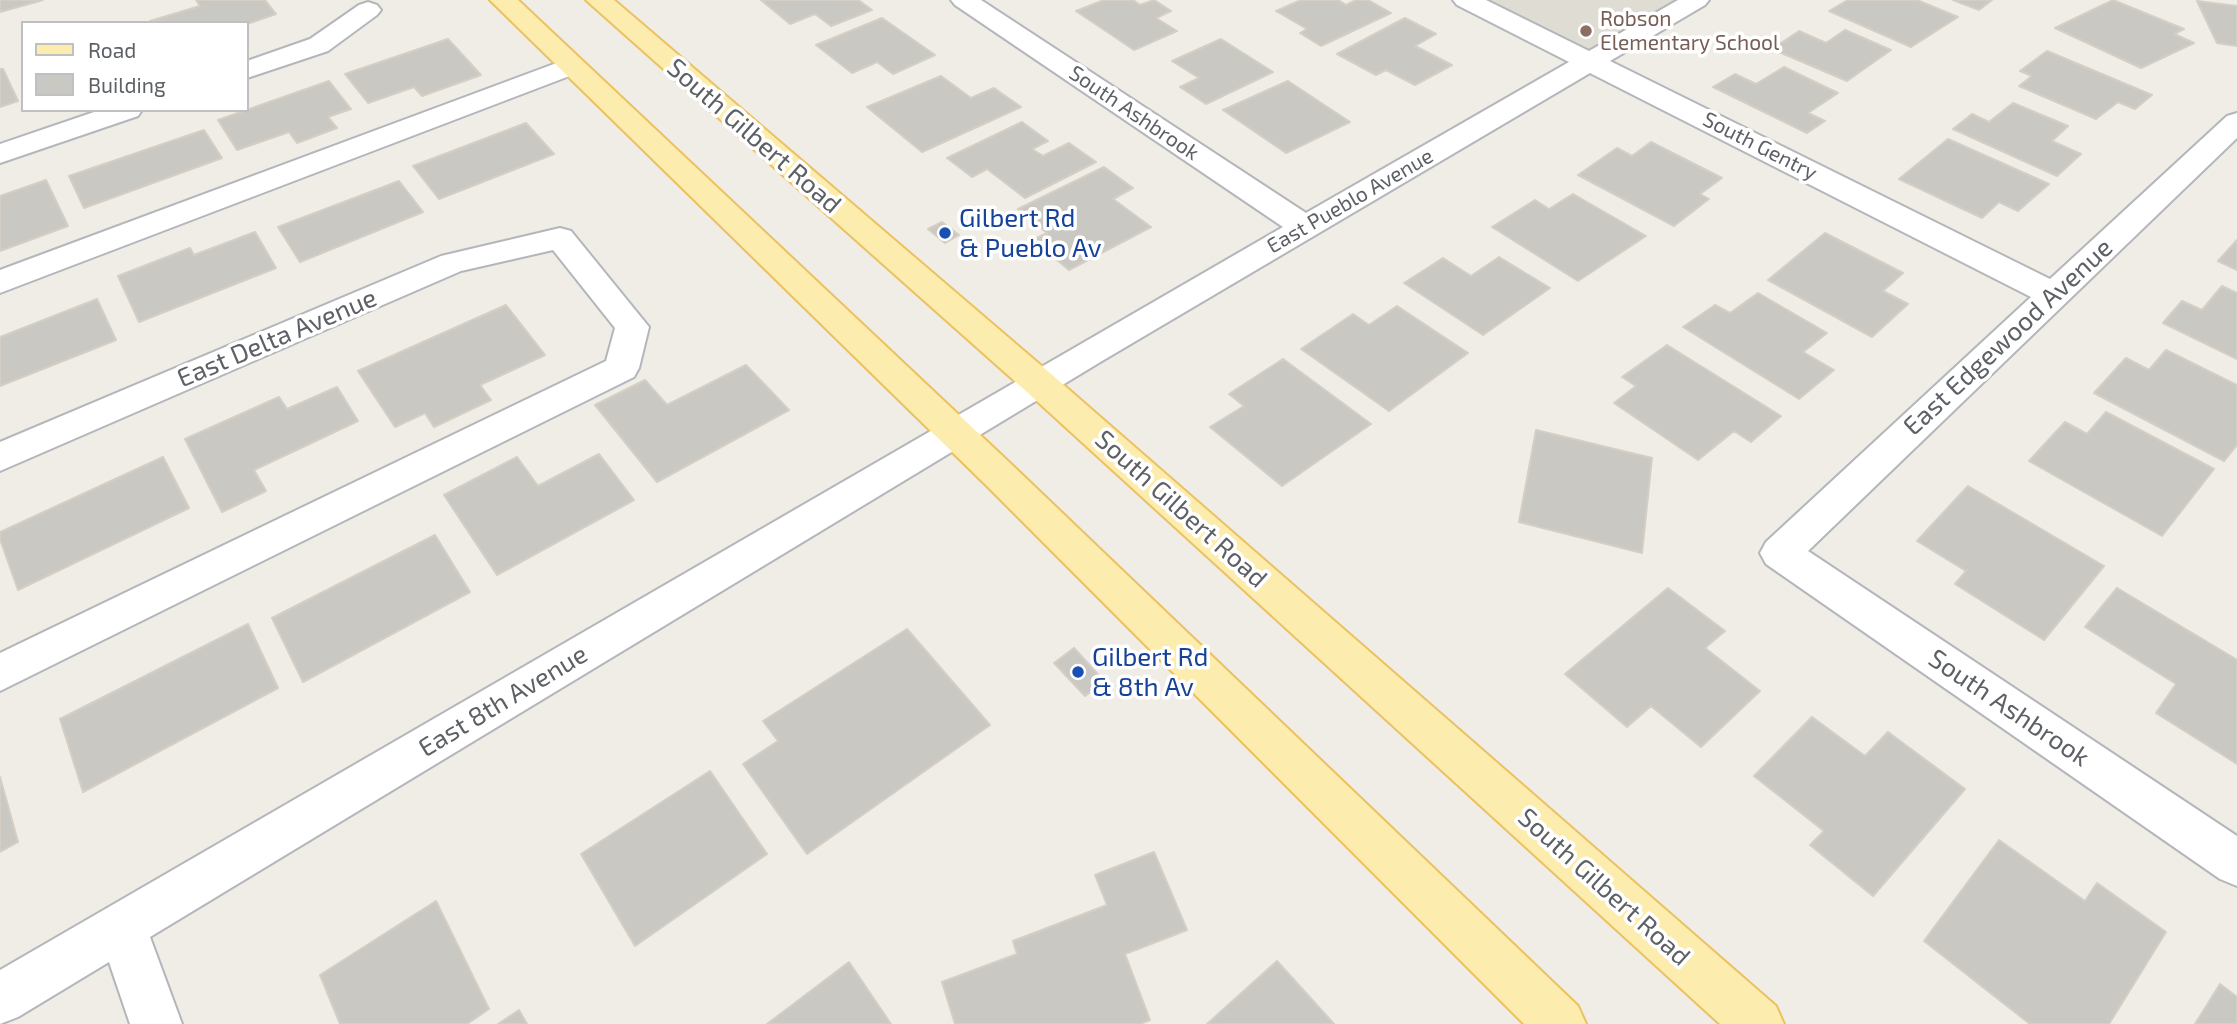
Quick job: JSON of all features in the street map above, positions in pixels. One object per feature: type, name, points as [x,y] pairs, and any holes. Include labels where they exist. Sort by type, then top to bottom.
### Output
[{"type":"main road","points":[[503,0],[955,433],[1560,1024]]},
{"type":"main road","name":"South Gilbert Road","points":[[599,0],[1022,393],[1758,1024]]},
{"type":"street","name":"South Ashbrook","points":[[964,0],[1305,227]]},
{"type":"street","name":"South Gentry","points":[[1466,0],[2053,294]]},
{"type":"street","name":"East Pueblo Avenue","points":[[1022,393],[1696,0]]},
{"type":"street","points":[[248,70],[319,45],[368,10]]},
{"type":"street","points":[[0,282],[570,66]]},
{"type":"street","points":[[0,154],[122,112]]},
{"type":"street","name":"East Edgewood Avenue","points":[[1780,553],[2237,122]]},
{"type":"street","name":"East Delta Avenue","points":[[0,457],[452,263],[560,238],[632,327],[622,368],[0,673]]},
{"type":"street","name":"East 8th Avenue","points":[[0,999],[1022,393]]},
{"type":"street","name":"South Ashbrook","points":[[1780,553],[2237,863]]},
{"type":"street","points":[[122,927],[156,1024]]},
{"type":"shaded area","name":"Robson Elementary School","points":[[1466,0],[1697,0],[1591,61]]},
{"type":"building","points":[[0,0],[43,0],[0,12]]},
{"type":"building","points":[[196,0],[265,0],[276,14],[248,24],[248,21],[150,21],[200,6]]},
{"type":"building","points":[[761,0],[858,0],[872,10],[831,26],[815,14],[790,24]]},
{"type":"building","points":[[1104,0],[1133,0],[1140,5],[1154,0],[1171,11],[1156,18],[1177,31],[1134,50],[1076,11]]},
{"type":"building","points":[[1301,0],[1338,0],[1346,5],[1356,0],[1368,0],[1391,13],[1321,46],[1300,33],[1307,29],[1276,11]]},
{"type":"building","points":[[1848,0],[1917,0],[1958,17],[1911,47],[1829,11]]},
{"type":"building","points":[[1953,0],[1992,0],[1979,10]]},
{"type":"building","points":[[2113,0],[2184,29],[2174,34],[2194,43],[2141,68],[2055,28]]},
{"type":"building","points":[[2197,1],[2237,6],[2237,46],[2217,43]]},
{"type":"building","points":[[882,18],[935,55],[893,74],[877,62],[852,73],[816,45]]},
{"type":"building","points":[[1405,18],[1436,34],[1415,46],[1452,65],[1415,85],[1386,70],[1376,75],[1337,54]]},
{"type":"building","points":[[1845,30],[1891,50],[1847,81],[1772,49],[1799,31],[1826,43]]},
{"type":"building","points":[[448,39],[481,75],[422,96],[414,87],[368,103],[345,74]]},
{"type":"building","points":[[1221,39],[1273,72],[1206,104],[1180,87],[1199,78],[1172,61]]},
{"type":"building","points":[[2047,51],[2152,95],[2135,109],[2118,102],[2096,119],[2019,86],[2032,76],[2020,71]]},
{"type":"building","points":[[1784,67],[1838,93],[1808,113],[1825,121],[1807,133],[1713,87],[1735,74],[1756,84]]},
{"type":"building","points":[[0,69],[3,69],[18,101],[0,107]]},
{"type":"building","points":[[941,76],[971,98],[994,88],[1021,107],[922,152],[867,107]]},
{"type":"building","points":[[329,81],[351,109],[328,117],[337,128],[297,143],[289,132],[237,150],[218,120],[248,112],[248,109]]},
{"type":"building","points":[[1288,81],[1350,122],[1286,153],[1223,110]]},
{"type":"building","points":[[2013,103],[2068,126],[2052,141],[2081,154],[2057,176],[1953,129],[1972,114],[1989,122]]},
{"type":"building","points":[[1022,122],[1048,141],[1032,149],[1043,156],[1069,143],[1096,162],[1025,198],[987,169],[972,177],[947,158]]},
{"type":"building","points":[[526,123],[554,154],[439,199],[413,166]]},
{"type":"building","points":[[204,130],[222,158],[84,208],[69,176]]},
{"type":"building","points":[[1948,139],[2049,184],[2018,211],[1999,202],[1982,218],[1899,179]]},
{"type":"building","points":[[1651,142],[1722,178],[1700,194],[1709,199],[1674,226],[1578,175],[1617,148],[1632,156]]},
{"type":"building","points":[[1104,167],[1133,188],[1113,199],[1151,227],[1069,270],[1033,240],[1047,233],[1018,209]]},
{"type":"building","points":[[46,180],[68,226],[0,251],[0,196]]},
{"type":"building","points":[[399,181],[423,212],[300,262],[278,227]]},
{"type":"building","points":[[1573,194],[1646,236],[1578,281],[1492,227],[1535,200],[1549,209]]},
{"type":"building","points":[[942,222],[959,235],[945,243],[928,229]]},
{"type":"building","points":[[255,232],[276,268],[139,322],[118,276],[190,248],[194,255]]},
{"type":"building","points":[[1825,233],[1903,273],[1883,291],[1908,304],[1872,337],[1768,280]]},
{"type":"building","points":[[2237,240],[2237,270],[2218,261]]},
{"type":"building","points":[[1499,257],[1550,288],[1483,335],[1404,283],[1443,258],[1471,276]]},
{"type":"building","points":[[2222,286],[2237,293],[2237,359],[2163,323],[2182,301],[2202,310]]},
{"type":"building","points":[[1758,293],[1827,333],[1803,352],[1834,370],[1799,399],[1683,327],[1715,305],[1730,313]]},
{"type":"building","points":[[97,299],[116,340],[0,386],[0,337]]},
{"type":"building","points":[[506,305],[545,355],[480,385],[491,400],[434,427],[425,413],[395,427],[358,371]]},
{"type":"building","points":[[1397,306],[1468,353],[1389,411],[1301,349],[1353,314],[1369,325]]},
{"type":"building","points":[[1667,345],[1781,416],[1751,442],[1734,431],[1698,460],[1614,403],[1636,386],[1622,377]]},
{"type":"building","points":[[2166,350],[2237,385],[2237,445],[2224,461],[2094,393],[2126,358],[2149,370]]},
{"type":"building","points":[[1283,359],[1371,424],[1282,486],[1210,427],[1244,406],[1229,394]]},
{"type":"building","points":[[746,365],[789,410],[657,482],[595,405],[645,380],[667,405]]},
{"type":"building","points":[[337,387],[358,421],[254,470],[266,491],[222,512],[185,439],[279,397],[287,409]]},
{"type":"building","points":[[2106,412],[2214,469],[2162,536],[2029,461],[2065,422],[2087,434]]},
{"type":"building","points":[[1536,430],[1652,458],[1642,553],[1519,522]]},
{"type":"building","points":[[599,454],[634,500],[497,575],[444,495],[517,457],[538,486]]},
{"type":"building","points":[[163,457],[189,508],[18,590],[0,532]]},
{"type":"building","points":[[1968,486],[2104,566],[2044,640],[1955,584],[1966,571],[1917,541]]},
{"type":"building","points":[[435,535],[470,592],[303,682],[272,618]]},
{"type":"building","points":[[1668,588],[1725,631],[1705,648],[1760,691],[1701,747],[1651,706],[1627,727],[1565,674]]},
{"type":"building","points":[[2117,588],[2237,660],[2237,764],[2156,713],[2176,684],[2085,627]]},
{"type":"building","points":[[248,624],[278,688],[83,792],[60,719]]},
{"type":"building","points":[[907,629],[990,725],[807,854],[743,764],[778,741],[763,721]]},
{"type":"building","points":[[1074,648],[1105,682],[1085,696],[1054,663]]},
{"type":"building","points":[[1812,717],[1865,756],[1888,732],[1965,789],[1873,896],[1810,845],[1824,831],[1754,776]]},
{"type":"building","points":[[710,771],[767,854],[635,946],[581,854]]},
{"type":"building","points":[[0,777],[18,842],[0,852]]},
{"type":"building","points":[[1999,840],[2085,901],[2097,883],[2166,932],[2109,1024],[2030,1024],[1924,941]]},
{"type":"building","points":[[1154,852],[1187,930],[1125,954],[1150,1020],[1140,1024],[955,1024],[942,982],[1017,954],[1013,941],[1107,905],[1095,875]]},
{"type":"building","points":[[436,901],[489,1009],[467,1024],[340,1024],[320,975]]},
{"type":"building","points":[[1277,961],[1334,1024],[1207,1024]]},
{"type":"building","points":[[849,962],[891,1024],[767,1024]]},
{"type":"building","points":[[2220,984],[2237,997],[2237,1024],[2195,1024]]},
{"type":"building","points":[[519,1010],[527,1024],[498,1024]]},
{"type":"place","name":"Robson Elementary School","points":[[1586,31]]},
{"type":"place","name":"Gilbert Rd & Pueblo Av","points":[[945,233]]},
{"type":"place","name":"Gilbert Rd & 8th Av","points":[[1078,672]]}]
